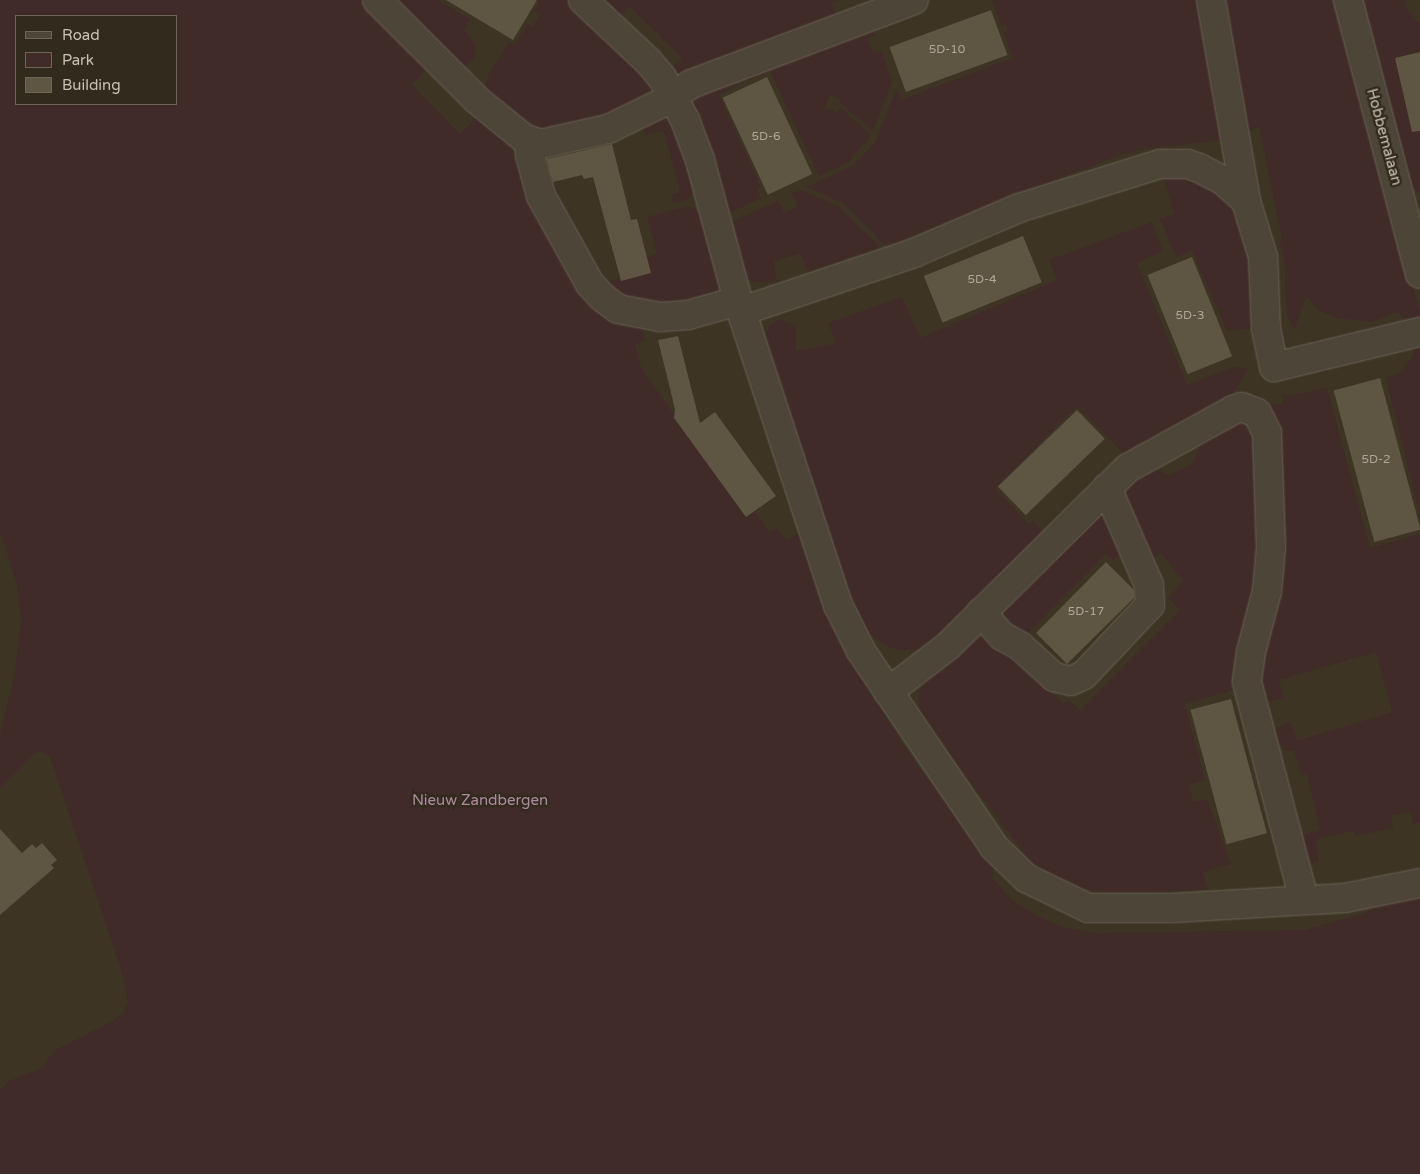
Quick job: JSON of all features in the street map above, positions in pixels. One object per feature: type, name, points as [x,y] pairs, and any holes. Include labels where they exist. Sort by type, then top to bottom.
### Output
[{"type":"street","points":[[377,0],[477,100],[530,142],[550,143],[608,129],[673,96],[691,84],[914,0]]},
{"type":"street","points":[[583,0],[648,61],[673,96],[700,160],[740,306],[838,605],[861,651],[994,847],[1026,878],[1088,908],[1136,909],[1310,898],[1345,898],[1420,883]]},
{"type":"street","points":[[1211,0],[1246,200],[1263,257],[1266,329],[1274,367],[1420,332]]},
{"type":"street","name":"Hobbemalaan","points":[[1348,0],[1415,233],[1420,274]]},
{"type":"street","points":[[530,142],[530,155],[541,196],[590,284],[602,297],[618,309],[660,317],[688,315],[740,306],[914,253],[1019,208],[1160,164],[1187,164],[1199,168],[1224,181],[1246,200]]},
{"type":"street","points":[[888,692],[948,646],[1128,468],[1233,410],[1242,407],[1257,413],[1267,433],[1271,548],[1266,591],[1250,652],[1247,682],[1310,898]]},
{"type":"street","points":[[981,612],[1002,636],[1020,646],[1054,677],[1071,681],[1084,676],[1145,612],[1150,600],[1148,585],[1107,488]]},
{"type":"street","points":[[1310,898],[1370,875],[1420,865]]},
{"type":"green space","name":"Nieuw Zandbergen","points":[[0,0],[367,0],[431,64],[412,85],[460,134],[482,112],[520,145],[512,148],[514,157],[524,156],[553,230],[640,321],[645,341],[635,344],[641,367],[746,518],[754,512],[770,533],[777,528],[787,541],[801,531],[841,646],[910,754],[993,868],[992,878],[1011,899],[1037,916],[1066,928],[1096,933],[1305,930],[1366,913],[1369,906],[1420,896],[1420,1174],[0,1174],[0,1090],[9,1081],[42,1068],[54,1051],[113,1021],[123,1012],[128,1002],[122,973],[50,757],[42,751],[35,753],[0,788],[0,735],[15,673],[21,620],[17,585],[0,531]]},
{"type":"green space","points":[[385,0],[439,0],[470,19],[464,30],[476,45],[474,60],[463,67]]},
{"type":"green space","points":[[536,0],[568,0],[634,60],[655,91],[651,99],[543,137],[484,92],[489,74],[509,42],[515,45],[527,24],[532,27],[540,15],[534,11],[539,2]]},
{"type":"green space","points":[[601,0],[840,0],[831,3],[838,20],[686,77],[670,70],[683,59],[629,6],[618,19]]},
{"type":"green space","points":[[992,0],[1199,0],[1224,140],[1144,149],[1117,156],[886,246],[843,203],[807,187],[854,165],[875,142],[896,89],[901,100],[1013,58],[1004,32],[1008,31],[1006,24],[1001,26]]},
{"type":"green space","points":[[1220,0],[1339,0],[1420,313],[1420,516],[1386,378],[1400,372],[1413,356],[1413,328],[1398,312],[1371,322],[1338,318],[1318,310],[1306,296],[1295,330],[1292,326],[1286,312],[1285,266],[1280,241],[1282,239],[1259,126],[1248,132]]},
{"type":"green space","points":[[1362,0],[1405,0],[1408,11],[1420,24],[1420,192],[1413,190]]},
{"type":"green space","points":[[872,24],[876,35],[867,39],[873,53],[881,50],[892,81],[873,131],[840,103],[841,99],[829,95],[825,108],[838,112],[840,107],[871,135],[849,162],[819,176],[770,71],[748,81],[746,77]]},
{"type":"green space","points":[[736,82],[738,85],[719,95],[761,187],[757,189],[761,198],[725,215],[690,106],[694,91]]},
{"type":"green space","points":[[663,114],[670,116],[696,191],[686,200],[673,203],[671,195],[680,192],[664,131],[645,135],[640,124]]},
{"type":"green space","points":[[1178,174],[1220,193],[1235,212],[1248,254],[1257,328],[1227,331],[1192,251],[1176,257],[1160,219],[1174,214],[1163,175]]},
{"type":"green space","points":[[801,190],[838,206],[881,248],[808,272],[801,253],[774,261],[777,282],[752,282],[742,272],[729,223],[778,201],[784,213],[798,206],[792,193]]},
{"type":"green space","points":[[688,206],[701,212],[721,294],[714,302],[632,305],[600,283],[651,273],[647,257],[657,254],[647,217]]},
{"type":"green space","points":[[1152,222],[1163,251],[1137,263],[1187,385],[1233,367],[1248,368],[1242,381],[1227,400],[1127,457],[1077,406],[995,488],[1029,525],[1033,520],[1046,534],[942,637],[917,650],[897,650],[885,645],[872,636],[846,600],[764,338],[769,326],[778,319],[796,326],[796,351],[837,343],[828,323],[902,297],[920,338],[1057,280],[1049,260]]},
{"type":"green space","points":[[1327,388],[1370,548],[1420,534],[1420,823],[1413,824],[1410,812],[1391,816],[1393,828],[1355,836],[1354,831],[1316,839],[1319,861],[1309,865],[1301,836],[1320,830],[1307,774],[1301,775],[1294,750],[1285,751],[1271,730],[1291,722],[1297,741],[1392,712],[1376,652],[1279,680],[1284,698],[1263,703],[1258,662],[1278,581],[1284,578],[1285,566],[1282,564],[1272,405],[1282,404],[1283,393],[1288,396]]},
{"type":"green space","points":[[1235,419],[1253,425],[1263,546],[1237,689],[1185,704],[1205,780],[1188,785],[1194,802],[1207,799],[1231,864],[1203,872],[1208,890],[1109,893],[1074,887],[1049,877],[1029,860],[937,737],[920,710],[918,697],[923,684],[980,630],[1014,656],[1063,704],[1069,700],[1080,710],[1180,610],[1168,598],[1183,581],[1161,553],[1149,563],[1118,498],[1145,466],[1169,475],[1193,463],[1205,432]]},
{"type":"green space","points":[[1103,508],[1126,549],[1114,561],[1106,554],[1027,634],[1018,635],[996,611]]},
{"type":"building","points":[[446,0],[537,0],[513,40]]},
{"type":"building","points":[[991,10],[1007,55],[906,92],[890,47]]},
{"type":"building","points":[[1420,52],[1420,131],[1412,132],[1395,58]]},
{"type":"building","points":[[767,77],[812,174],[768,195],[723,98]]},
{"type":"building","points":[[612,144],[631,220],[637,219],[651,273],[621,281],[593,177],[584,179],[582,175],[553,182],[547,159]]},
{"type":"building","points":[[1023,236],[1042,282],[943,322],[924,276]]},
{"type":"building","points":[[1192,257],[1232,356],[1188,374],[1147,275]]},
{"type":"building","points":[[678,336],[700,423],[715,412],[776,496],[746,517],[674,418],[675,409],[658,340]]},
{"type":"building","points":[[1380,378],[1420,530],[1374,542],[1334,390]]},
{"type":"building","points":[[1077,410],[1105,439],[1026,515],[998,486]]},
{"type":"building","points":[[1106,562],[1134,590],[1134,598],[1067,664],[1036,633]]},
{"type":"building","points":[[1231,699],[1267,833],[1226,844],[1190,710]]},
{"type":"building","points":[[0,829],[22,853],[32,844],[36,848],[42,843],[57,860],[51,865],[54,868],[0,915]]}]
